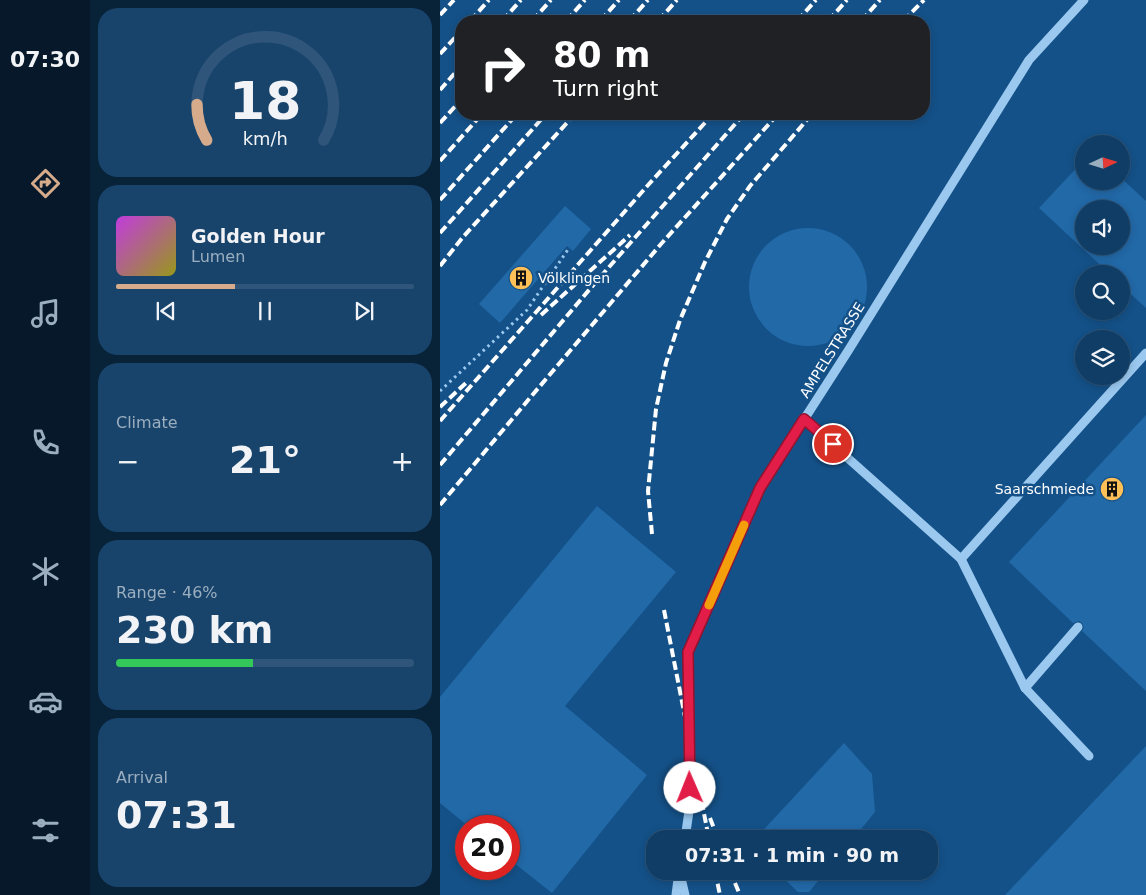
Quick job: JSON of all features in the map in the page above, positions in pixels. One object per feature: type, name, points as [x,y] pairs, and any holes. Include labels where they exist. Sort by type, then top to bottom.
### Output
[{"type":"lane","name":"AMPELSTRASSE","points":[[686,830],[690,804],[688,652],[760,488],[853,343],[1029,60],[1084,0]]},
{"type":"lane","points":[[961,559],[1146,353]]},
{"type":"lane","points":[[804,419],[961,559],[1025,688],[1089,756]]},
{"type":"lane","points":[[1025,688],[1078,627]]},
{"type":"lane","points":[[676,895],[678,880]]},
{"type":"lane","points":[[681,880],[685,895]]},
{"type":"path","points":[[440,391],[527,310],[569,248]]},
{"type":"building","points":[[1075,170],[1075,190],[1130,190],[1130,186],[1146,201],[1146,308],[1130,293],[1130,265],[1100,265],[1090,255],[1130,255],[1130,200],[1075,200],[1075,241],[1039,208]]},
{"type":"building","name":"Völklingen","points":[[565,206],[591,229],[573,251],[567,246],[500,323],[479,304]]},
{"type":"building","points":[[808,228],[819,229],[841,238],[857,254],[866,276],[866,298],[857,320],[841,336],[819,345],[808,346],[797,345],[775,336],[759,320],[750,298],[749,287],[750,276],[759,254],[775,238],[797,229]]},
{"type":"building","name":"Saarschmiede","points":[[1146,415],[1146,691],[1082,631],[1084,628],[1082,623],[1079,621],[1073,623],[1009,562]]},
{"type":"building","points":[[597,506],[676,572],[565,706],[647,775],[552,893],[520,868],[520,815],[455,815],[440,803],[440,697]]},
{"type":"building","points":[[844,743],[872,774],[875,812],[860,830],[763,830]]},
{"type":"building","points":[[1146,746],[1146,895],[1005,895]]},
{"type":"building","points":[[785,880],[819,880],[809,892],[798,892]]},
{"type":"railway","points":[[440,15],[454,0]]},
{"type":"railway","points":[[475,15],[489,0]]},
{"type":"railway","points":[[507,15],[521,0]]},
{"type":"railway","points":[[537,15],[551,0]]},
{"type":"railway","points":[[571,15],[585,0]]},
{"type":"railway","points":[[605,15],[619,0]]},
{"type":"railway","points":[[634,15],[648,0]]},
{"type":"railway","points":[[663,15],[677,0]]},
{"type":"railway","points":[[802,15],[816,0]]},
{"type":"railway","points":[[833,15],[847,0]]},
{"type":"railway","points":[[866,15],[880,0]]},
{"type":"railway","points":[[909,15],[924,0]]},
{"type":"railway","points":[[440,54],[455,38]]},
{"type":"railway","points":[[440,90],[455,73]]},
{"type":"railway","points":[[440,123],[455,107]]},
{"type":"railway","points":[[440,161],[477,120]]},
{"type":"railway","points":[[440,200],[512,120]]},
{"type":"railway","points":[[440,233],[541,120]]},
{"type":"railway","points":[[440,266],[463,237],[570,120]]},
{"type":"railway","points":[[440,421],[708,120]]},
{"type":"railway","points":[[440,465],[595,283],[739,120]]},
{"type":"railway","points":[[440,505],[661,244],[773,120]]},
{"type":"railway","points":[[652,534],[648,491],[656,409],[666,363],[680,320],[705,262],[727,219],[750,186],[807,120]]},
{"type":"railway","points":[[541,315],[630,235]]},
{"type":"railway","points":[[440,407],[467,382]]},
{"type":"railway","points":[[664,610],[707,830]]},
{"type":"railway","points":[[710,818],[715,830]]},
{"type":"railway","points":[[717,880],[720,895]]},
{"type":"railway","points":[[734,880],[740,895]]},
{"type":"slow traffic","points":[[709,605],[744,525]]},
{"type":"place","name":"Völklingen","points":[[521,278]]},
{"type":"place","name":"Saarschmiede","points":[[1112,489]]},
{"type":"route","points":[[690,788],[688,652],[760,488],[804,419],[833,444]]}]
